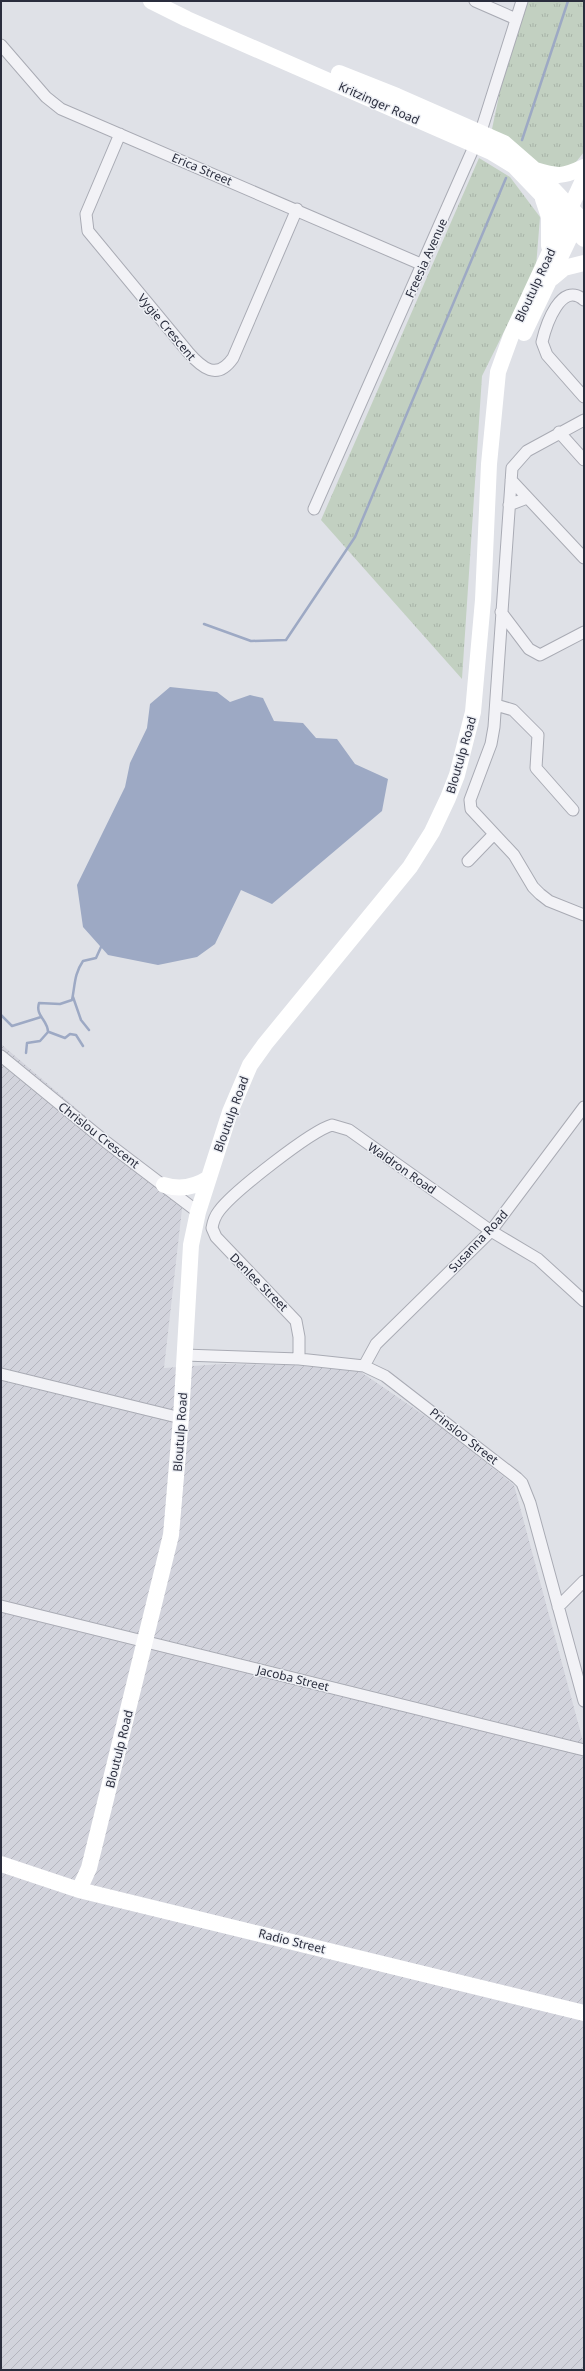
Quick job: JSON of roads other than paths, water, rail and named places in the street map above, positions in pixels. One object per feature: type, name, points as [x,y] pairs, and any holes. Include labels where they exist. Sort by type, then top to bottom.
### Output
[{"type":"street","name":"Kritzinger Road","points":[[151,1],[479,138]]},
{"type":"street","name":"Kritzinger Road","points":[[171,1],[312,62],[479,138],[508,154],[528,169],[577,220]]},
{"type":"street","points":[[475,1],[516,19]]},
{"type":"street","name":"Freesia Avenue","points":[[314,509],[479,138],[522,1]]},
{"type":"street","name":"Erica Street","points":[[1,45],[54,104],[423,265]]},
{"type":"street","name":"Vygie Crescent","points":[[120,134],[86,214],[88,231],[188,352],[208,370],[220,370],[233,358],[297,209]]},
{"type":"street","points":[[528,169],[561,176],[568,175],[584,167]]},
{"type":"street","name":"Kritzinger Road","points":[[528,169],[543,198],[577,220]]},
{"type":"street","name":"Bloutulp Road","points":[[497,395],[577,220],[584,178]]},
{"type":"street","points":[[543,198],[549,217],[550,236],[548,256]]},
{"type":"street","name":"Bloutulp Road","points":[[79,1890],[89,1868],[146,1642],[171,1535],[181,1418],[191,1245],[198,1212],[232,1105],[250,1065],[410,867],[432,832],[457,775],[473,712],[483,600],[488,464],[497,395],[498,372],[548,256],[577,220]]},
{"type":"street","points":[[550,280],[564,268],[584,263]]},
{"type":"street","points":[[584,300],[571,294],[560,300],[542,342],[547,355],[584,397]]},
{"type":"street","points":[[584,420],[559,432],[527,451],[512,468],[501,612],[496,705],[491,744],[470,800],[472,809],[514,855],[533,887],[549,901],[584,915]]},
{"type":"street","points":[[559,432],[584,460]]},
{"type":"street","points":[[510,480],[584,558]]},
{"type":"street","points":[[509,505],[527,498]]},
{"type":"street","points":[[501,612],[529,649],[540,655],[584,632]]},
{"type":"street","points":[[496,705],[513,710],[538,735],[536,768],[574,810]]},
{"type":"street","points":[[468,861],[494,834]]},
{"type":"street","name":"Chrislou Crescent","points":[[1,1056],[106,1142],[198,1212]]},
{"type":"street","name":"Susanna Road","points":[[364,1366],[376,1344],[491,1231],[584,1107]]},
{"type":"street","name":"Waldron Road","points":[[219,1210],[263,1170],[323,1130],[336,1125],[349,1130],[491,1231],[546,1266],[584,1301]]},
{"type":"street","points":[[164,1185],[173,1188],[184,1188],[209,1178]]},
{"type":"street","name":"Denlee Street","points":[[219,1210],[213,1223],[213,1233],[296,1321],[299,1337],[299,1359]]},
{"type":"street","name":"Prinsloo Street","points":[[184,1355],[299,1359],[364,1366],[385,1376],[522,1483],[530,1503],[584,1701]]},
{"type":"street","points":[[1,1374],[181,1418]]},
{"type":"street","points":[[558,1607],[584,1581]]},
{"type":"street","name":"Jacoba Street","points":[[1,1606],[584,1750]]},
{"type":"street","name":"Radio Street","points":[[1,1864],[79,1890],[584,2013]]},
{"type":"water","points":[[170,687],[217,692],[230,702],[250,695],[263,698],[274,721],[303,723],[316,738],[337,739],[355,764],[388,779],[382,811],[272,904],[241,890],[215,944],[197,957],[158,965],[108,955],[83,927],[77,885],[125,787],[130,763],[147,728],[150,704]]},
{"type":"waterway","points":[[522,140],[568,1]]},
{"type":"waterway","points":[[204,624],[251,641],[286,640],[355,537],[506,178]]},
{"type":"waterway","points":[[26,1053],[27,1043],[40,1041],[48,1032],[46,1024],[40,1015],[38,1007],[39,1003],[60,1004],[72,1000],[76,975],[80,966],[83,961],[96,958],[101,947]]},
{"type":"waterway","points":[[73,997],[81,1020],[89,1030]]},
{"type":"waterway","points":[[1,1015],[12,1026],[41,1017]]},
{"type":"waterway","points":[[49,1032],[65,1038],[70,1034],[76,1035],[83,1046]]}]
